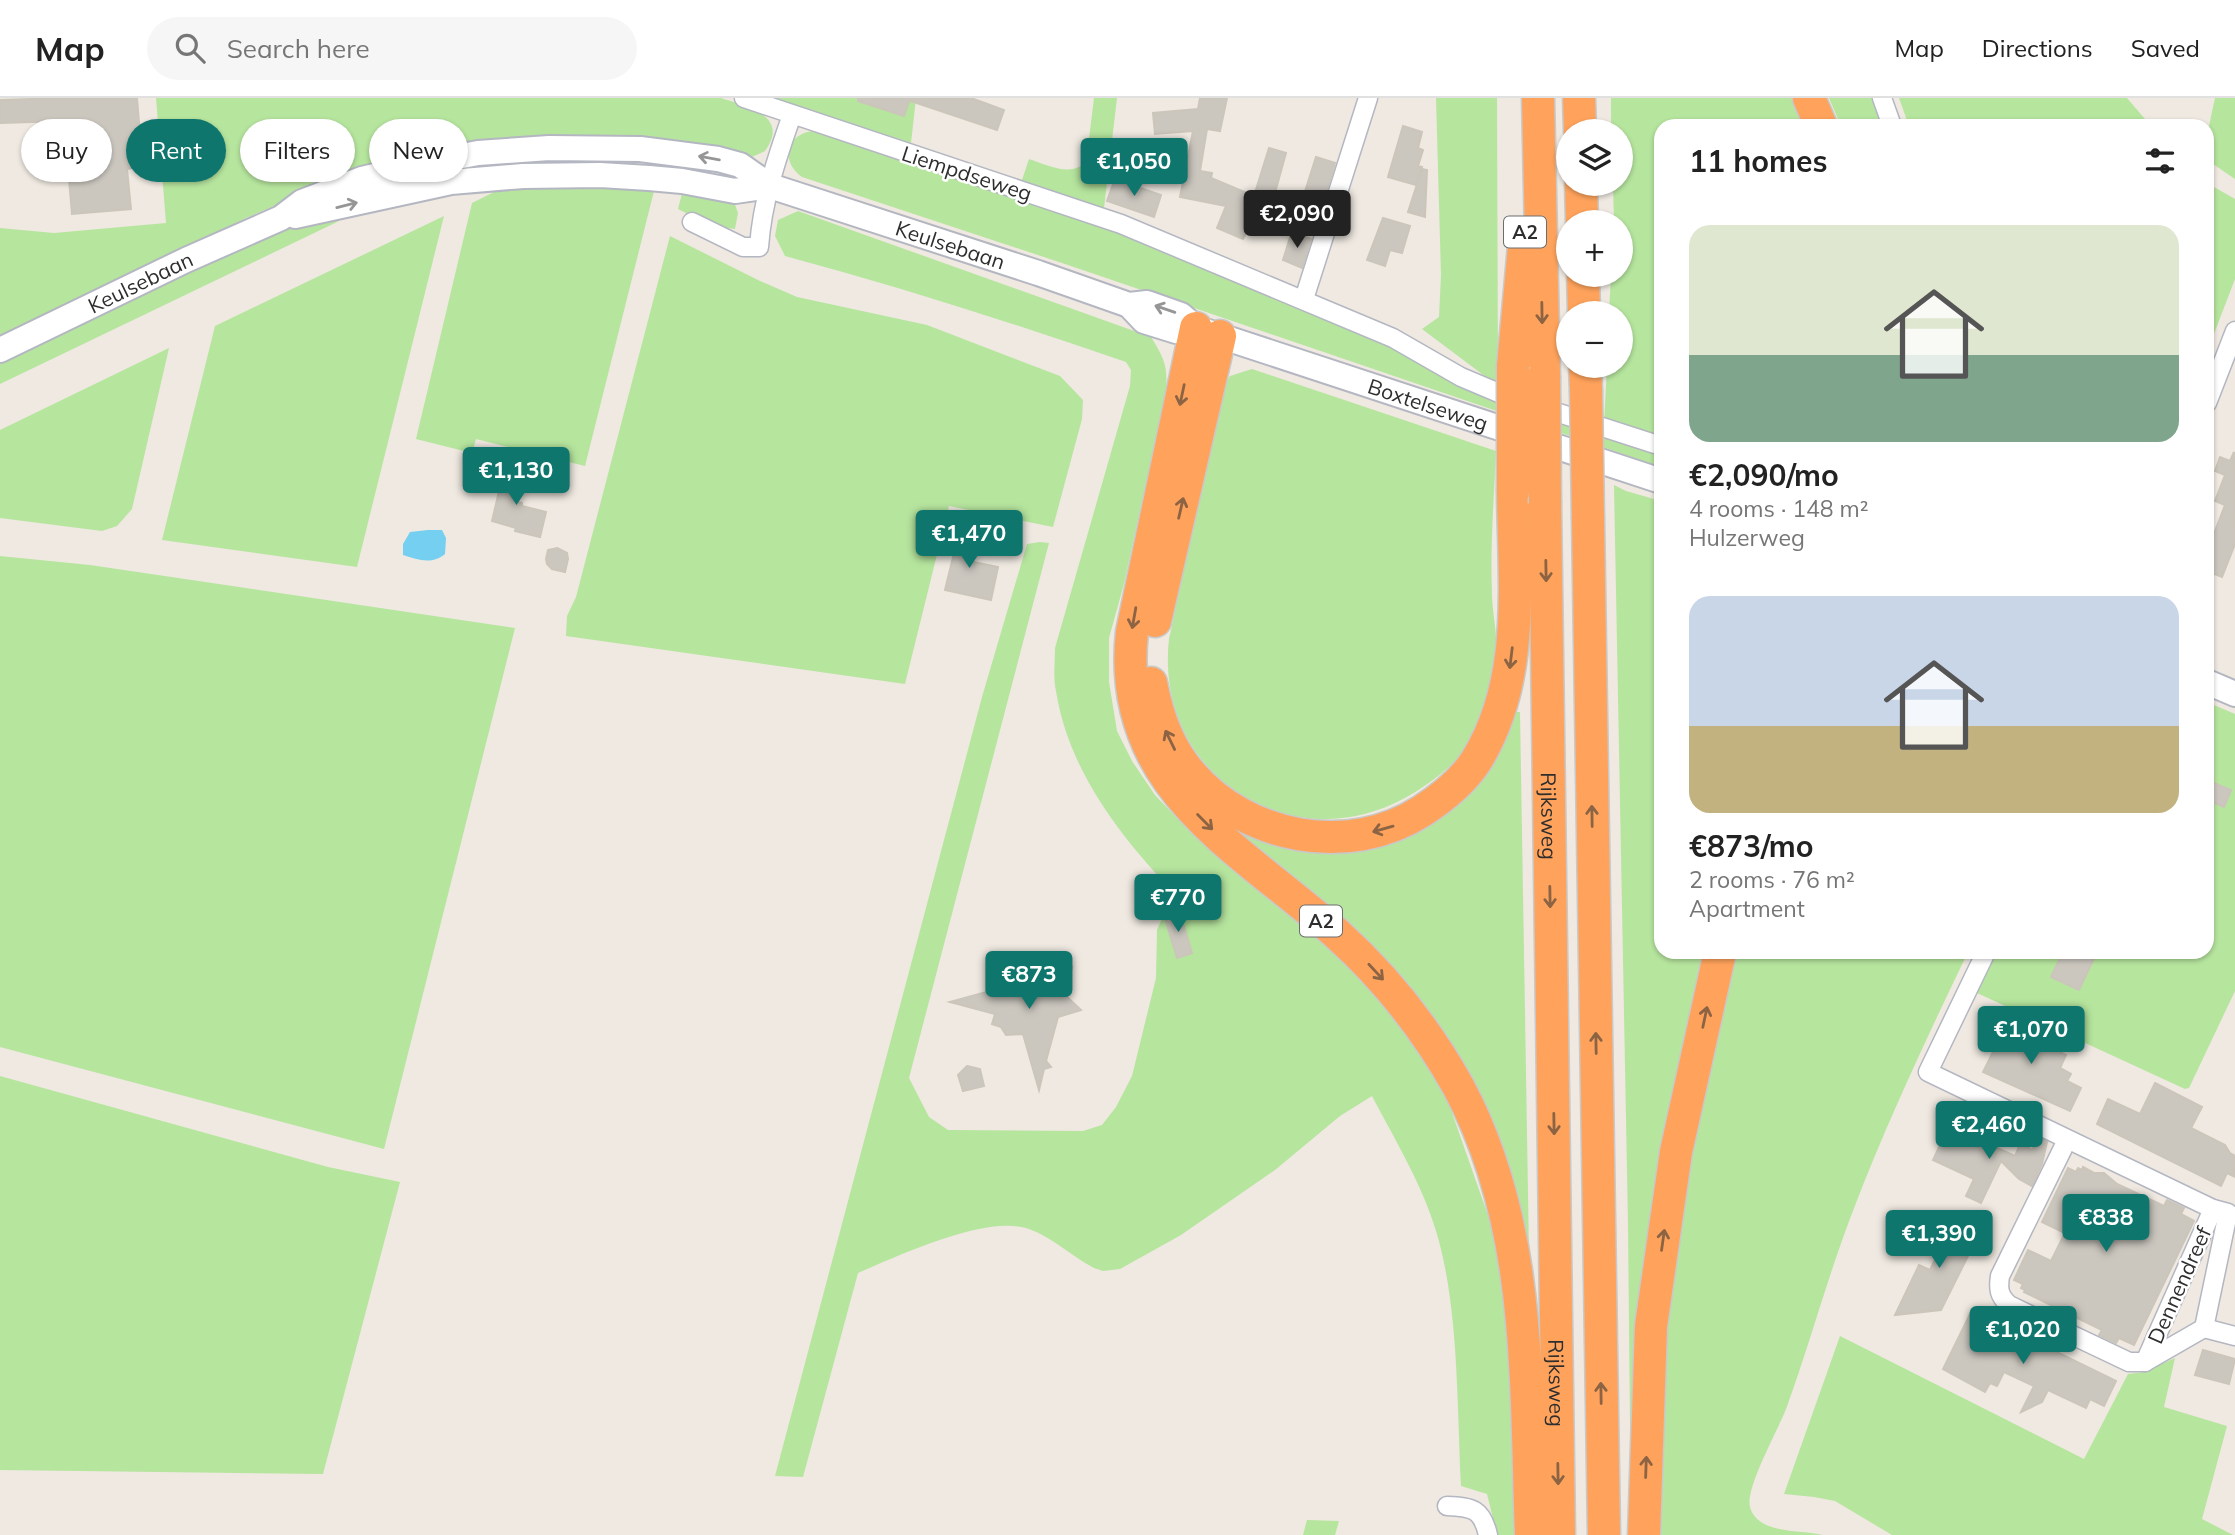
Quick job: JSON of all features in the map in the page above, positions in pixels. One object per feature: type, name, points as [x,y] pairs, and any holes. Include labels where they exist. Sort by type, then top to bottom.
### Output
[{"type":"highway","name":"A2","points":[[1208,332],[1150,650],[1157,709],[1178,757],[1204,788],[1246,818],[1264,826],[1328,838],[1390,828],[1435,803],[1475,764],[1500,713],[1512,653],[1513,366],[1538,98]]},
{"type":"highway","name":"Rijksweg","points":[[1538,98],[1559,1535]]},
{"type":"highway","points":[[1579,98],[1580,119]]},
{"type":"highway","points":[[1808,98],[1818,119]]},
{"type":"highway","name":"A2","points":[[1208,332],[1132,632],[1129,670],[1135,709],[1151,753],[1175,790],[1229,846],[1337,934],[1371,967],[1420,1024],[1468,1107],[1497,1179],[1516,1258],[1522,1315],[1531,1535]]},
{"type":"highway","name":"Rijksweg","points":[[1585,378],[1604,1535]]},
{"type":"highway","points":[[1644,1535],[1651,1326],[1676,1152],[1718,959]]},
{"type":"main road","name":"Keulsebaan","points":[[0,350],[281,218],[438,185],[512,176],[578,174],[649,177],[735,191],[770,186],[1129,305]]},
{"type":"main road","name":"Boxtelseweg","points":[[1129,305],[1147,303],[1181,314],[1208,332],[1654,479]]},
{"type":"main road","points":[[2214,685],[2235,694]]},
{"type":"street","name":"Liempdseweg","points":[[744,98],[1121,224],[1304,299]]},
{"type":"street","points":[[1304,299],[1368,98]]},
{"type":"street","points":[[1882,98],[1890,119]]},
{"type":"street","points":[[692,222],[743,247],[760,247],[760,230],[770,186],[792,115]]},
{"type":"street","name":"Boxtelseweg","points":[[1304,299],[1394,338],[1461,377],[1506,396],[1654,444]]},
{"type":"street","points":[[2214,385],[2235,331]]},
{"type":"street","points":[[1983,959],[1928,1072],[2067,1140],[2225,1207],[2203,1328],[2235,1336]]},
{"type":"street","name":"Dennendreef","points":[[2067,1140],[2000,1276],[1998,1287],[2001,1297],[2009,1306],[2129,1363],[2145,1362],[2203,1328]]},
{"type":"street","name":"Dennendreef","points":[[2145,1362],[2225,1207]]},
{"type":"street","points":[[1447,1506],[1474,1510],[1481,1515],[1488,1535]]},
{"type":"green space","points":[[156,98],[721,98],[762,114],[769,121],[772,139],[765,151],[752,157],[651,143],[468,164],[468,119],[369,119],[369,176],[355,178],[355,119],[240,119],[240,182],[330,182],[246,218],[0,337],[0,228],[54,233],[166,223],[163,182],[226,182],[226,119],[158,119]]},
{"type":"green space","points":[[776,98],[916,98],[911,143],[795,105]]},
{"type":"green space","points":[[1094,98],[1117,98],[1104,208],[1022,180],[1029,159],[1062,169],[1081,166],[1088,147]]},
{"type":"green space","points":[[1436,98],[1497,98],[1498,386],[1422,329],[1439,317],[1441,275]]},
{"type":"green space","points":[[1611,98],[1792,98],[1802,119],[1654,119],[1654,439],[1604,424],[1606,378],[1633,378],[1633,301],[1610,301],[1610,287],[1633,287],[1633,210],[1614,210],[1613,196],[1633,196],[1633,119],[1611,119]]},
{"type":"green space","points":[[1829,98],[1876,98],[1884,119],[1838,119]]},
{"type":"green space","points":[[1899,98],[2127,98],[2145,119],[1906,119]]},
{"type":"green space","points":[[2215,98],[2235,98],[2235,179],[2214,165],[2214,119],[2210,119]]},
{"type":"green space","points":[[813,131],[1101,225],[1390,345],[1438,373],[1604,437],[1654,453],[1654,465],[802,177],[791,164],[789,150],[797,137]]},
{"type":"green space","points":[[514,182],[656,183],[585,466],[476,439],[472,453],[416,439],[472,203]]},
{"type":"green space","points":[[684,186],[732,196],[738,213],[735,229],[712,226],[678,209]]},
{"type":"green space","points":[[2214,187],[2235,199],[2235,279],[2214,334]]},
{"type":"green space","points":[[369,204],[335,223],[0,384],[0,364],[214,261],[312,220]]},
{"type":"green space","points":[[798,211],[1151,337],[1159,351],[1166,368],[1166,391],[1124,584],[1109,638],[1109,682],[1117,731],[1132,761],[1155,795],[1194,836],[1315,934],[1390,1011],[1426,1061],[1450,1107],[1490,1221],[1506,1280],[1518,1535],[1497,1535],[1487,1494],[1461,1486],[1456,1357],[1444,1260],[1423,1196],[1372,1096],[1340,1116],[1275,1170],[1181,1235],[1120,1269],[1103,1271],[1094,1268],[1038,1233],[1011,1226],[990,1227],[943,1239],[858,1273],[803,1477],[775,1476],[982,697],[1027,544],[1049,543],[909,1078],[929,1117],[948,1130],[1083,1131],[1102,1125],[1116,1107],[1132,1076],[1156,978],[1157,930],[1166,909],[1179,898],[1138,853],[1101,804],[1073,750],[1063,721],[1055,681],[1055,648],[1130,386],[1131,370],[1126,362],[1041,333],[785,256],[775,236],[778,220]]},
{"type":"green space","points":[[444,216],[357,567],[162,540],[215,326]]},
{"type":"green space","points":[[670,236],[797,297],[927,325],[1060,376],[1083,400],[1082,419],[1053,527],[949,506],[905,684],[566,636],[567,616],[576,597]]},
{"type":"green space","points":[[169,348],[132,509],[117,526],[102,531],[0,518],[0,430]]},
{"type":"green space","points":[[1252,369],[1496,451],[1492,600],[1496,647],[1489,687],[1480,715],[1462,752],[1443,772],[1405,798],[1360,815],[1316,819],[1275,811],[1237,792],[1206,765],[1183,729],[1170,687],[1169,639],[1198,505],[1216,399],[1230,376]]},
{"type":"green space","points":[[1614,485],[1654,499],[1654,959],[1712,959],[1631,1526]]},
{"type":"green space","points":[[0,556],[90,565],[515,628],[384,1149],[0,1047]]},
{"type":"green space","points":[[2214,705],[2235,714],[2235,991],[2189,1088],[2185,1089],[1977,993],[1993,959],[2214,959]]},
{"type":"green space","points":[[1509,712],[1520,712],[1529,1254],[1465,1088],[1216,813],[1395,838]]},
{"type":"green space","points":[[1725,959],[1965,959],[1909,1077],[1869,1171],[1837,1254],[1786,1409],[1752,1487],[1750,1507],[1754,1516],[1762,1522],[1771,1527],[1823,1535],[1641,1535],[1650,1395]]},
{"type":"green space","points":[[0,1076],[328,1167],[400,1182],[323,1474],[0,1470]]},
{"type":"green space","points":[[1840,1336],[2084,1459],[2128,1374],[2144,1372],[2175,1358],[2164,1407],[2227,1426],[2202,1519],[2233,1535],[1892,1535],[1835,1501],[1784,1494]]},
{"type":"green space","points":[[1307,1520],[1339,1521],[1335,1535],[1303,1535]]},
{"type":"water","points":[[442,530],[446,538],[445,554],[435,560],[419,560],[403,555],[403,544],[410,532]]},
{"type":"building","points":[[137,98],[139,119],[126,119],[126,182],[128,182],[131,209],[72,214],[69,182],[112,182],[112,119],[21,119],[21,122],[0,123],[0,100]]},
{"type":"building","points":[[858,98],[910,98],[904,116],[858,101]]},
{"type":"building","points":[[912,98],[971,98],[1004,110],[997,130],[911,101]]},
{"type":"building","points":[[1200,98],[1227,98],[1220,131],[1207,129],[1200,171],[1212,173],[1211,178],[1254,196],[1269,148],[1286,153],[1268,218],[1256,214],[1243,239],[1217,228],[1226,206],[1180,197],[1193,131],[1155,134],[1153,113],[1198,109]]},
{"type":"building","points":[[1403,126],[1422,132],[1418,148],[1423,150],[1418,166],[1422,167],[1416,185],[1388,177]]},
{"type":"building","points":[[1316,157],[1335,163],[1321,210],[1301,204]]},
{"type":"building","points":[[1422,169],[1427,170],[1425,217],[1408,212]]},
{"type":"building","points":[[1115,179],[1161,195],[1154,217],[1107,201]]},
{"type":"building","points":[[1383,218],[1410,226],[1402,253],[1390,250],[1385,266],[1367,260]]},
{"type":"building","points":[[1292,231],[1311,239],[1302,268],[1283,260]]},
{"type":"building","points":[[2234,452],[2235,544],[2222,577],[2214,574],[2214,534],[2225,505],[2215,501],[2225,475],[2215,471],[2220,457],[2230,461]]},
{"type":"building","points":[[505,466],[522,471],[514,501],[522,503],[522,506],[546,512],[540,537],[515,531],[516,528],[492,521]]},
{"type":"building","points":[[953,529],[975,533],[969,561],[998,567],[991,600],[945,590],[956,545],[949,544]]},
{"type":"building","points":[[557,548],[567,553],[565,572],[552,569],[547,564],[548,550]]},
{"type":"building","points":[[2214,783],[2231,790],[2224,807],[2214,803]]},
{"type":"building","points":[[1179,910],[1192,953],[1177,958],[1164,915]]},
{"type":"building","points":[[1029,959],[1045,975],[1072,967],[1065,995],[1081,1010],[1058,1017],[1046,1061],[1051,1067],[1044,1069],[1039,1090],[1023,1034],[1006,1035],[1001,1027],[992,1024],[995,1014],[950,1002],[1023,982]]},
{"type":"building","points":[[2060,959],[2094,959],[2079,990],[2051,977]]},
{"type":"building","points":[[2000,1017],[2031,1032],[2029,1037],[2066,1055],[2060,1068],[2071,1074],[2067,1081],[2081,1088],[2070,1111],[1983,1072],[2000,1038],[1992,1034]]},
{"type":"building","points":[[967,1066],[980,1069],[984,1086],[963,1091],[958,1075]]},
{"type":"building","points":[[2155,1083],[2202,1107],[2191,1128],[2225,1145],[2235,1156],[2235,1177],[2227,1173],[2221,1186],[2097,1124],[2108,1099],[2140,1114]]},
{"type":"building","points":[[1955,1129],[2015,1156],[2021,1142],[2032,1150],[2040,1138],[2047,1142],[2042,1164],[2032,1186],[2019,1179],[2001,1161],[1981,1203],[1966,1196],[1974,1179],[1933,1160],[1940,1145],[1946,1147]]},
{"type":"building","points":[[2083,1167],[2094,1173],[2104,1173],[2117,1184],[2164,1206],[2167,1200],[2184,1208],[2181,1214],[2194,1221],[2134,1345],[2119,1338],[2116,1343],[2099,1335],[2102,1330],[2024,1292],[2021,1288],[2023,1284],[2014,1280],[2028,1250],[2051,1261],[2065,1233],[2042,1222],[2068,1168],[2076,1172]]},
{"type":"building","points":[[1935,1216],[1978,1236],[1941,1310],[1895,1315],[1919,1265],[1930,1270],[1944,1241],[1927,1233]]},
{"type":"building","points":[[1970,1314],[2022,1339],[2024,1336],[2116,1381],[2104,1406],[2090,1399],[2086,1408],[2048,1390],[2042,1402],[2021,1412],[2034,1386],[2004,1372],[1997,1386],[1990,1383],[1985,1392],[1943,1369]]},
{"type":"building","points":[[2203,1350],[2235,1359],[2229,1384],[2195,1375]]}]
